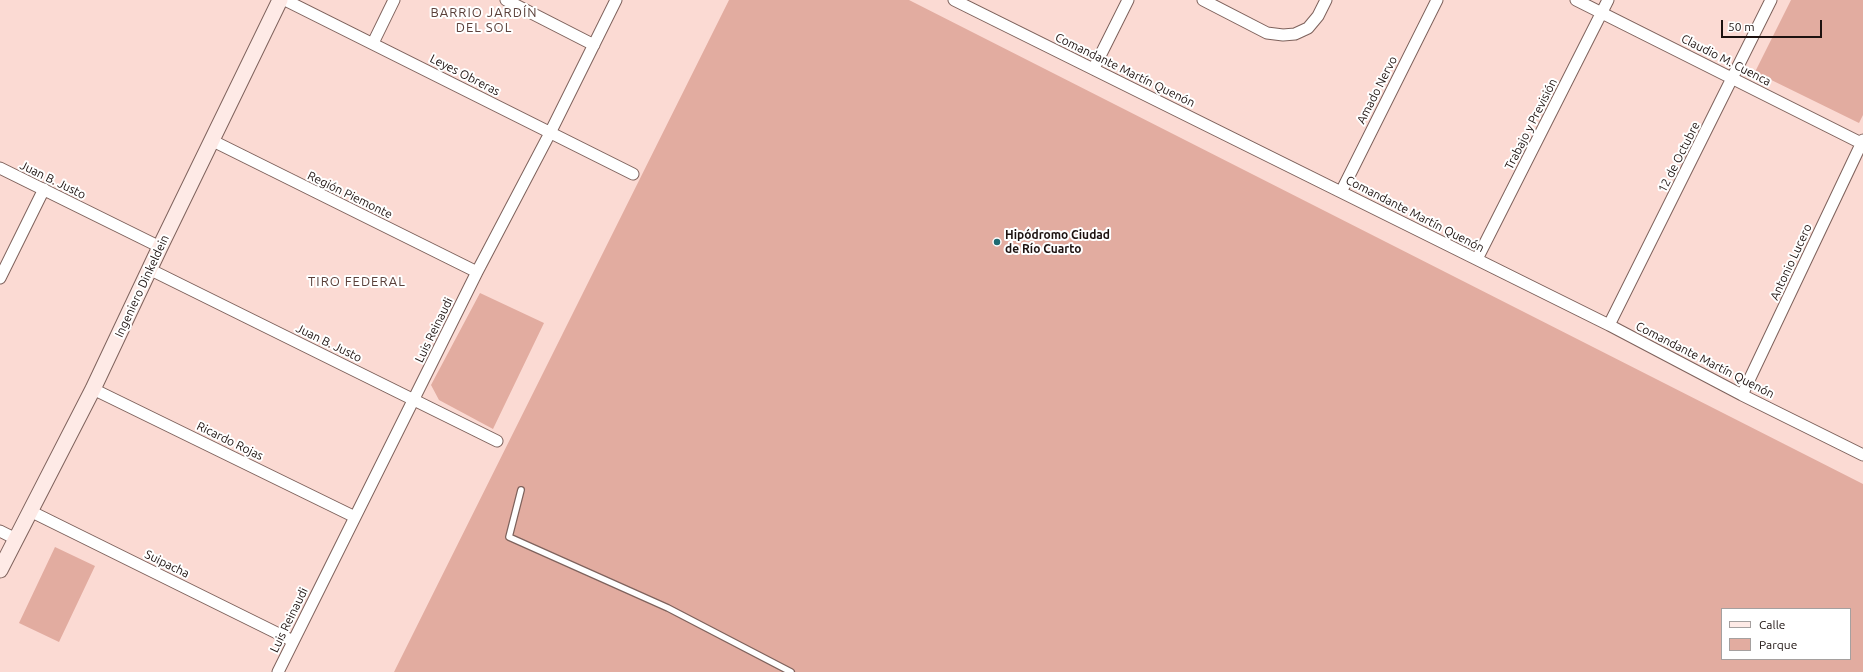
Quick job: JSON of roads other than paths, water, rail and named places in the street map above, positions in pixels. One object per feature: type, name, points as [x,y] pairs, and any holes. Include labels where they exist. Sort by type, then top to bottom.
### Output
[{"type":"main road","name":"Ingeniero Dinkeldein","points":[[0,570],[93,389],[160,246],[280,0]]},
{"type":"street","name":"Leyes Obreras","points":[[285,0],[633,174]]},
{"type":"street","points":[[373,43],[394,0]]},
{"type":"street","points":[[506,0],[594,45]]},
{"type":"street","name":"Luis Reinaudi","points":[[278,672],[415,400],[477,272],[550,133],[616,0]]},
{"type":"street","name":"Comandante Martín Quenón","points":[[954,0],[1094,68],[1609,325],[1742,395],[1863,455]]},
{"type":"street","points":[[1094,68],[1128,0]]},
{"type":"street","points":[[1203,0],[1268,33],[1295,34],[1308,28],[1318,16],[1326,0]]},
{"type":"street","name":"Amado Nervo","points":[[1341,192],[1437,0]]},
{"type":"street","name":"Claudio M. Cuenca","points":[[1576,0],[1863,142]]},
{"type":"street","name":"Trabajo y Previsión","points":[[1476,259],[1608,0]]},
{"type":"street","name":"12 de Octubre","points":[[1609,325],[1771,0]]},
{"type":"street","name":"Región Piemonte","points":[[212,141],[477,272]]},
{"type":"street","name":"Antonio Lucero","points":[[1742,395],[1863,142]]},
{"type":"street","name":"Juan B. Justo","points":[[0,168],[160,246]]},
{"type":"street","points":[[0,278],[44,190]]},
{"type":"street","name":"Juan B. Justo","points":[[149,270],[497,441]]},
{"type":"street","name":"Ricardo Rojas","points":[[93,389],[355,517]]},
{"type":"street","name":"Suipacha","points":[[30,511],[293,641]]},
{"type":"street","points":[[0,530],[16,539]]},
{"type":"lane","points":[[521,490],[509,537],[668,608],[791,672]]},
{"type":"place","name":"Hipódromo Ciudad de Río Cuarto","points":[[997,242]]},
{"type":"district","name":"BARRIO JARDÍN DEL SOL","points":[[484,20]]},
{"type":"district","name":"TIRO FEDERAL","points":[[357,282]]}]
